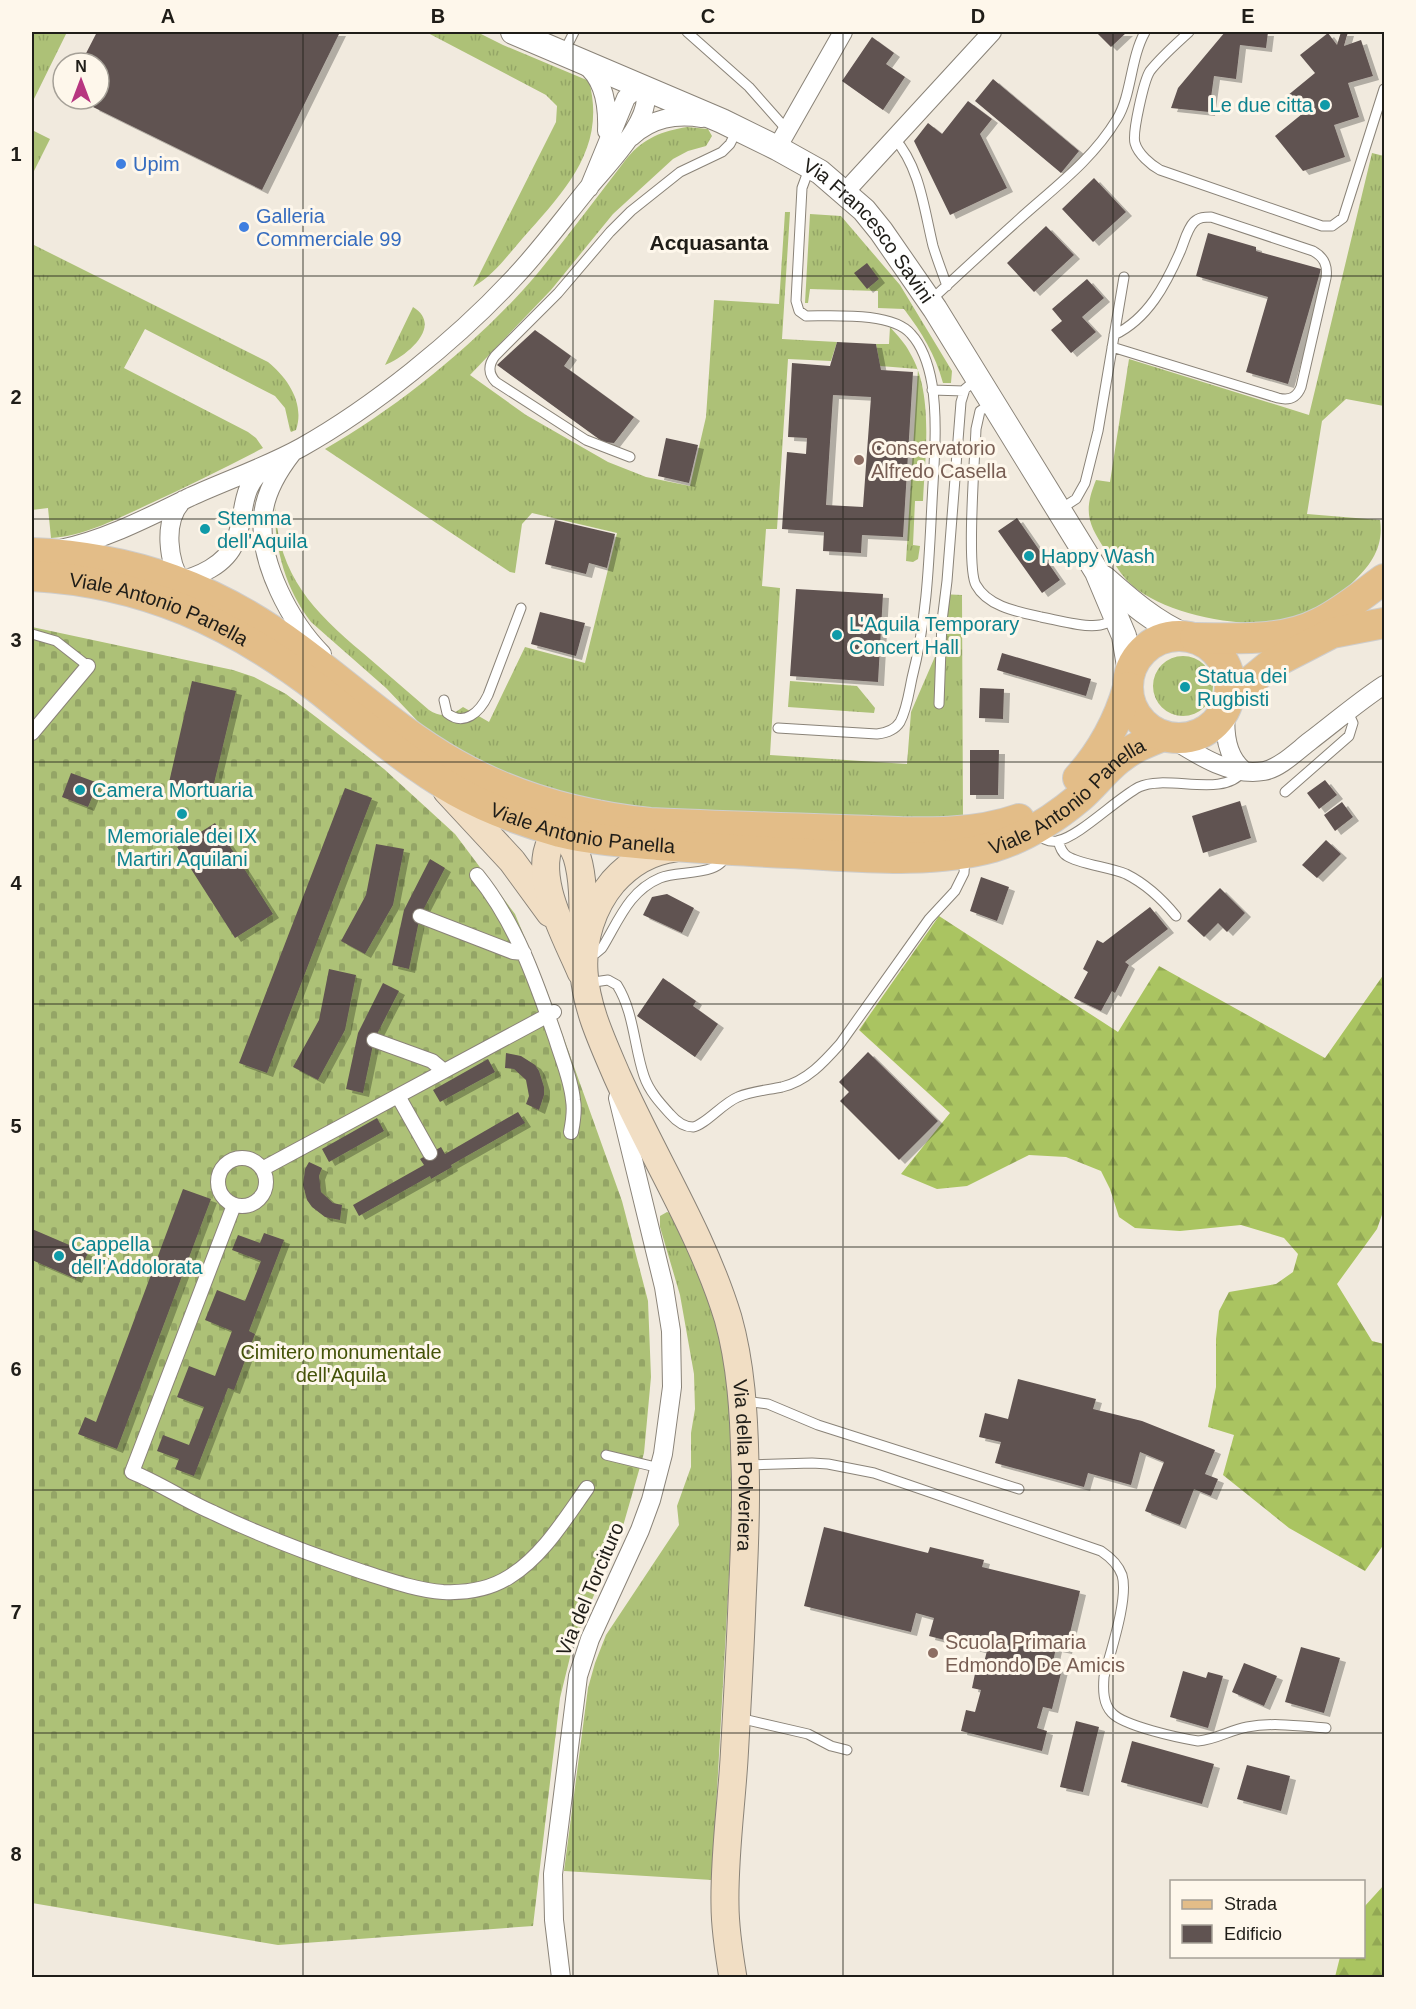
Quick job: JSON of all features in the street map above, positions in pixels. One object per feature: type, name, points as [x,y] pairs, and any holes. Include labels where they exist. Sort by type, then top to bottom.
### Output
[{"type":"main road","name":"Viale Antonio Panella","points":[[32,552],[111,562],[152,571],[180,581],[274,632],[440,756],[519,794],[584,813],[726,838],[897,857],[963,842],[995,826],[1039,828],[1077,799],[1119,759],[1140,746],[1166,737]]},
{"type":"main road","name":"Viale Antonio Panella","points":[[32,576],[93,582],[149,595],[181,607],[243,639],[306,680],[380,740],[431,776],[513,817],[561,832],[620,842],[686,847],[726,838]]},
{"type":"main road","points":[[1384,579],[1331,616],[1306,629],[1264,637],[1172,636],[1151,644],[1136,659],[1129,680],[1131,706],[1137,717],[1151,730],[1166,737],[1184,738],[1206,731],[1218,721],[1228,703],[1251,679],[1277,661],[1332,633],[1384,601]]},
{"type":"main road","points":[[1332,633],[1384,623]]},
{"type":"main road","points":[[1191,637],[1209,645],[1224,662],[1231,683],[1228,703]]},
{"type":"main road","name":"Viale Antonio Panella","points":[[1039,828],[1062,793],[1085,770],[1116,720],[1129,680]]},
{"type":"main road","name":"Via della Polveriera","points":[[431,776],[472,816],[512,861],[561,928]]},
{"type":"main road","name":"Via della Polveriera","points":[[519,794],[543,812],[561,832],[578,860],[585,983]]},
{"type":"main road","points":[[561,832],[602,823],[632,821]]},
{"type":"main road","name":"Via della Polveriera","points":[[561,832],[554,836],[550,843],[546,867],[549,894],[585,983],[608,1055],[715,1279],[730,1326],[742,1401],[746,1519],[725,1906],[733,1977]]},
{"type":"main road","name":"Via della Polveriera","points":[[584,956],[586,936],[595,911],[620,874],[645,856],[686,847]]},
{"type":"street","name":"Via Francesco Savini","points":[[513,32],[730,125],[782,139],[864,210],[939,294],[971,385],[993,403],[1097,572],[1118,618],[1127,646],[1129,680]]},
{"type":"street","points":[[782,139],[843,32]]},
{"type":"street","points":[[845,192],[992,32]]},
{"type":"street","points":[[558,50],[590,69],[596,76],[605,97],[614,148]]},
{"type":"street","points":[[32,552],[63,548],[94,539],[294,452],[392,387],[464,326],[511,281],[556,229],[589,188],[614,148],[636,125],[645,107],[644,88]]},
{"type":"street","points":[[614,148],[645,126],[668,117],[695,117],[730,125]]},
{"type":"street","points":[[294,452],[277,475],[265,504],[262,522],[267,554],[285,601],[306,636],[369,703]]},
{"type":"street","points":[[93,582],[129,585],[180,581],[207,570],[230,551],[238,533],[248,488],[256,475],[272,462]]},
{"type":"street","points":[[183,500],[172,519],[170,543],[180,581],[201,606],[243,639]]},
{"type":"street","name":"Via Francesco Savini","points":[[1097,572],[1140,608],[1168,627],[1191,637]]},
{"type":"street","points":[[32,733],[88,666]]},
{"type":"street","points":[[1166,737],[1205,758],[1243,770],[1260,771],[1274,767],[1384,685]]},
{"type":"street","points":[[1228,703],[1225,727],[1228,746],[1234,761],[1243,770]]},
{"type":"street","points":[[477,875],[503,910],[551,1014],[571,1087],[574,1112],[571,1132]]},
{"type":"street","points":[[420,916],[513,952],[524,953]]},
{"type":"street","points":[[262,1169],[551,1014]]},
{"type":"street","points":[[374,1040],[432,1061],[444,1071]]},
{"type":"street","name":"Via del Torcituro","points":[[561,1977],[554,1920],[553,1874],[578,1676],[590,1640],[640,1530],[660,1468],[670,1408],[672,1350],[664,1287],[608,1055]]},
{"type":"street","points":[[398,1096],[430,1153]]},
{"type":"street","name":"Via del Torcituro","points":[[639,1186],[639,1158],[647,1153],[656,1155],[656,1178],[649,1218]]},
{"type":"street","points":[[242,1157],[254,1160],[262,1169],[266,1184],[262,1195],[249,1204],[234,1204],[224,1198],[218,1187],[218,1174],[222,1167],[231,1160],[242,1157]]},
{"type":"street","points":[[649,1218],[653,1206],[663,1200],[673,1202],[684,1210]]},
{"type":"street","points":[[234,1204],[132,1472],[214,1514],[316,1556],[400,1584],[440,1592],[462,1592],[488,1587],[508,1578],[525,1566],[587,1488]]},
{"type":"lane","points":[[558,50],[574,32]]},
{"type":"lane","points":[[687,32],[749,87],[782,139]]},
{"type":"lane","points":[[939,294],[1015,222],[1071,175],[1102,142],[1119,116],[1132,65],[1144,32]]},
{"type":"lane","points":[[1189,32],[1146,77],[1135,137],[1138,149],[1151,164],[1160,170],[1322,226],[1332,226],[1343,218],[1384,89]]},
{"type":"lane","points":[[630,457],[586,440],[496,382],[491,375],[490,363],[558,293],[631,211],[680,172],[722,152],[730,144],[730,125]]},
{"type":"lane","points":[[894,138],[909,159],[919,190],[934,248],[939,294]]},
{"type":"lane","points":[[778,728],[877,734],[892,730],[901,719],[915,666],[926,601],[934,467],[932,390],[928,368],[918,342],[909,331],[898,324],[879,318],[806,316],[799,311],[796,301],[802,188],[804,177],[811,166]]},
{"type":"lane","points":[[1112,346],[1278,398],[1289,399],[1297,395],[1301,387],[1326,278],[1326,264],[1321,256],[1313,251],[1212,217],[1200,218],[1191,226],[1167,281],[1156,297],[1130,325],[1114,335]]},
{"type":"lane","points":[[1059,510],[1076,499],[1084,483],[1098,431],[1125,277]]},
{"type":"lane","points":[[932,390],[971,385]]},
{"type":"lane","points":[[939,704],[942,621],[961,402],[971,385]]},
{"type":"lane","points":[[993,403],[980,411],[976,429],[972,549],[973,576],[976,585],[995,603],[1040,616],[1091,625],[1100,625],[1118,618]]},
{"type":"lane","points":[[444,700],[447,713],[458,718],[471,716],[481,706],[488,695],[521,608]]},
{"type":"lane","points":[[32,634],[59,643],[88,666]]},
{"type":"lane","points":[[1285,792],[1349,736],[1353,723],[1347,712]]},
{"type":"lane","points":[[1039,828],[1068,836],[1141,786],[1163,782],[1222,783],[1237,778],[1243,770]]},
{"type":"lane","points":[[1039,828],[1069,858],[1104,866],[1140,882],[1167,905],[1176,916]]},
{"type":"lane","points":[[584,956],[591,956],[599,951],[628,903],[641,889],[668,875],[719,866],[725,859],[726,838]]},
{"type":"lane","points":[[585,983],[608,980],[617,985],[630,1019],[645,1078],[651,1090],[660,1104],[677,1121],[688,1126],[699,1125],[727,1102],[752,1093],[789,1085],[811,1073],[824,1062],[840,1044],[929,919],[955,891],[964,873],[963,842]]},
{"type":"lane","points":[[742,1401],[768,1404],[819,1425],[1019,1489]]},
{"type":"lane","points":[[606,1455],[660,1468]]},
{"type":"lane","points":[[745,1466],[812,1463],[874,1473],[1101,1551],[1118,1566],[1123,1580],[1122,1600],[1104,1677],[1103,1691],[1106,1704],[1111,1713],[1118,1718],[1184,1739],[1198,1741],[1208,1740],[1244,1727],[1262,1725],[1326,1728]]},
{"type":"lane","points":[[737,1717],[808,1734],[831,1746],[847,1750]]},
{"type":"green space","points":[[32,32],[67,32],[58,51],[51,51],[51,64],[32,103]]},
{"type":"green space","points":[[426,32],[477,32],[589,81],[593,105],[592,128],[587,148],[578,168],[553,204],[505,259],[473,287],[556,122],[557,106],[546,95]]},
{"type":"green space","points":[[687,127],[708,129],[712,136],[706,146],[688,151],[673,159],[613,214],[551,290],[470,375],[526,415],[608,462],[646,477],[690,486],[706,417],[714,300],[779,304],[785,212],[790,212],[782,339],[837,342],[831,361],[788,359],[777,529],[766,529],[762,586],[780,588],[770,755],[907,764],[911,712],[937,652],[940,594],[962,595],[963,820],[628,810],[517,783],[428,732],[386,688],[311,622],[288,581],[279,552],[275,505],[283,552],[301,589],[314,606],[345,637],[429,710],[438,714],[450,714],[463,707],[489,722],[525,647],[585,663],[617,533],[532,513],[522,524],[515,573],[510,572],[325,449],[382,413],[410,392],[491,323],[537,274],[633,151],[654,136]]},
{"type":"green space","points":[[32,130],[50,139],[32,175]]},
{"type":"green space","points":[[1372,153],[1384,156],[1384,406],[1346,399],[1322,421],[1307,514],[1380,520],[1380,539],[1375,555],[1359,576],[1337,596],[1308,614],[1289,620],[1243,623],[1218,620],[1170,607],[1150,598],[1122,575],[1100,542],[1089,517],[1090,501],[1096,480],[1110,482],[1129,359],[1309,415]]},
{"type":"green space","points":[[810,214],[841,216],[900,285],[952,371],[951,383],[943,383],[927,344],[904,309],[878,308],[878,291],[810,289],[808,303],[805,303]]},
{"type":"green space","points":[[32,244],[268,362],[293,392],[298,411],[296,430],[291,432],[285,408],[275,396],[145,329],[124,368],[248,432],[263,448],[112,521],[76,534],[51,538],[48,508],[32,510]]},
{"type":"green space","points":[[413,307],[422,315],[425,323],[423,332],[403,355],[385,365]]},
{"type":"green space","points":[[890,327],[906,346],[918,369],[880,366],[876,344],[889,344]]},
{"type":"green space","points":[[918,370],[925,406],[926,445],[923,501],[915,501],[913,545],[920,546],[918,559],[913,562],[906,561]]},
{"type":"green space","name":"Cimitero monumentale dell'Aquila","points":[[32,627],[233,670],[254,677],[286,694],[384,769],[455,834],[515,914],[547,991],[622,1201],[648,1301],[651,1377],[644,1453],[623,1526],[573,1645],[560,1698],[533,1926],[278,1945],[32,1903]]},
{"type":"green space","points":[[1183,656],[1204,665],[1213,686],[1204,707],[1183,716],[1162,707],[1153,686],[1162,665]]},
{"type":"green space","points":[[790,681],[857,686],[875,708],[874,713],[788,707]]},
{"type":"green space","points":[[939,916],[1118,1032],[1159,966],[1325,1058],[1384,974],[1384,1209],[1377,1229],[1337,1284],[1372,1341],[1384,1344],[1384,1544],[1365,1571],[1289,1528],[1223,1475],[1234,1435],[1208,1427],[1216,1387],[1216,1339],[1219,1311],[1229,1292],[1276,1284],[1293,1272],[1298,1254],[1284,1238],[1241,1225],[1180,1231],[1135,1228],[1119,1217],[1110,1189],[1101,1171],[1066,1157],[1029,1155],[967,1186],[937,1189],[901,1174],[950,1113],[859,1030]]},
{"type":"green space","points":[[667,1212],[670,1213],[691,1256],[714,1315],[725,1366],[729,1400],[732,1471],[731,1541],[712,1880],[564,1871],[588,1688],[595,1663],[606,1635],[679,1525],[677,1506],[691,1467],[691,1433],[695,1409],[694,1374],[680,1295],[660,1227],[660,1216]]},
{"type":"green space","points":[[1384,1885],[1384,1977],[1335,1977],[1340,1958],[1365,1958],[1365,1906]]},
{"type":"building","points":[[97,32],[340,32],[262,190],[101,111],[111,111],[111,51],[87,51]]},
{"type":"building","points":[[1096,32],[1127,32],[1111,47]]},
{"type":"building","name":"Le due citta","points":[[1225,32],[1268,32],[1266,48],[1240,45],[1236,79],[1214,76],[1209,112],[1171,108],[1178,88]]},
{"type":"building","name":"Le due citta","points":[[1341,32],[1348,32],[1344,46],[1361,40],[1373,76],[1348,83],[1359,117],[1334,125],[1345,157],[1303,171],[1275,136],[1302,114],[1287,96],[1315,73],[1300,55],[1328,33],[1337,45]]},
{"type":"building","points":[[872,37],[894,53],[886,64],[905,77],[883,110],[842,81]]},
{"type":"building","points":[[993,79],[1079,151],[1061,173],[975,101]]},
{"type":"building","points":[[968,101],[992,119],[980,134],[1007,188],[950,215],[914,141],[928,123],[942,134]]},
{"type":"building","points":[[1094,178],[1126,212],[1093,242],[1062,209]]},
{"type":"building","points":[[1046,226],[1074,255],[1034,292],[1007,263]]},
{"type":"building","points":[[1208,233],[1256,247],[1256,251],[1321,269],[1288,384],[1246,372],[1268,297],[1196,276]]},
{"type":"building","points":[[867,263],[879,279],[867,289],[854,273]]},
{"type":"building","points":[[1087,279],[1104,298],[1082,317],[1096,332],[1071,353],[1051,330],[1062,321],[1052,309]]},
{"type":"building","points":[[535,330],[571,356],[564,366],[634,417],[614,443],[603,442],[497,365]]},
{"type":"building","points":[[837,342],[876,344],[881,370],[913,372],[903,537],[862,535],[861,553],[823,551],[824,532],[782,529],[787,452],[806,454],[807,438],[788,437],[792,363],[830,366]],"holes":[[[833,395],[871,397],[863,507],[826,505]]]},
{"type":"building","points":[[666,438],[698,445],[689,483],[658,476]]},
{"type":"building","name":"Happy Wash","points":[[1017,518],[1060,580],[1042,593],[998,531]]},
{"type":"building","points":[[555,520],[615,534],[607,568],[589,563],[586,574],[545,564]]},
{"type":"building","name":"L'Aquila Temporary Concert Hall","points":[[796,589],[883,594],[878,682],[790,676]]},
{"type":"building","points":[[540,612],[585,623],[576,656],[531,644]]},
{"type":"building","points":[[1002,653],[1091,679],[1086,696],[997,670]]},
{"type":"building","points":[[192,681],[236,691],[211,796],[168,787]]},
{"type":"building","points":[[980,688],[1004,689],[1003,719],[979,718]]},
{"type":"building","points":[[970,750],[999,750],[998,795],[970,795]]},
{"type":"building","name":"Camera Mortuaria","points":[[71,773],[98,783],[88,807],[62,797]]},
{"type":"building","points":[[1325,780],[1337,795],[1319,809],[1307,793]]},
{"type":"building","points":[[345,788],[372,798],[267,1073],[239,1063]]},
{"type":"building","points":[[1240,801],[1251,838],[1203,853],[1192,816]]},
{"type":"building","points":[[1342,802],[1353,817],[1335,831],[1324,815]]},
{"type":"building","points":[[215,823],[273,914],[235,938],[177,847]]},
{"type":"building","points":[[1326,840],[1341,854],[1317,878],[1302,865]]},
{"type":"building","points":[[376,844],[404,849],[393,905],[365,954],[341,941],[366,895]]},
{"type":"building","points":[[430,859],[445,868],[420,916],[409,969],[392,965],[404,910]]},
{"type":"building","points":[[981,877],[1009,887],[997,921],[970,911]]},
{"type":"building","points":[[1220,888],[1245,913],[1227,932],[1218,923],[1204,937],[1187,921]]},
{"type":"building","points":[[667,894],[694,908],[682,933],[643,915],[652,897]]},
{"type":"building","points":[[1150,907],[1168,929],[1125,962],[1129,965],[1115,993],[1112,991],[1101,1011],[1074,998],[1088,972],[1083,969],[1097,940],[1103,943]]},
{"type":"building","points":[[329,969],[356,975],[345,1030],[318,1080],[293,1067],[319,1020]]},
{"type":"building","points":[[663,978],[696,1001],[693,1006],[718,1024],[695,1057],[637,1016]]},
{"type":"building","points":[[383,983],[399,991],[374,1040],[363,1093],[346,1089],[358,1033]]},
{"type":"building","points":[[868,1052],[938,1121],[899,1160],[840,1101],[849,1092],[839,1082]]},
{"type":"building","points":[[506,1053],[521,1056],[535,1065],[539,1071],[544,1095],[539,1110],[526,1104],[529,1096],[526,1080],[514,1069],[505,1068]]},
{"type":"building","points":[[488,1059],[495,1072],[440,1102],[433,1090]]},
{"type":"building","points":[[518,1112],[525,1123],[431,1179],[430,1176],[359,1216],[353,1205],[424,1165],[420,1159],[441,1147],[445,1154]]},
{"type":"building","points":[[377,1118],[384,1131],[329,1162],[322,1149]]},
{"type":"building","points":[[309,1162],[322,1168],[319,1176],[321,1192],[333,1203],[342,1205],[340,1220],[325,1217],[307,1200],[303,1185],[305,1169]]},
{"type":"building","points":[[183,1189],[211,1199],[117,1449],[78,1434],[85,1417],[96,1422]]},
{"type":"building","name":"Cappella dell'Addolorata","points":[[32,1229],[88,1253],[76,1279],[32,1260]]},
{"type":"building","points":[[264,1233],[284,1240],[249,1331],[255,1334],[234,1390],[228,1388],[194,1476],[175,1469],[179,1459],[157,1451],[163,1435],[189,1445],[204,1407],[177,1397],[189,1366],[215,1376],[232,1331],[205,1320],[217,1290],[245,1301],[261,1261],[232,1250],[238,1235],[260,1243]]},
{"type":"building","points":[[1018,1379],[1096,1399],[1093,1409],[1142,1421],[1215,1450],[1205,1474],[1218,1479],[1211,1496],[1194,1489],[1180,1525],[1145,1511],[1164,1462],[1140,1452],[1131,1485],[1088,1473],[1084,1487],[995,1463],[1001,1442],[979,1437],[985,1413],[1008,1419]]},
{"type":"building","points":[[824,1527],[928,1553],[930,1547],[984,1560],[982,1567],[1080,1591],[1066,1650],[1056,1648],[1052,1666],[1062,1669],[1052,1709],[1043,1707],[1037,1728],[1047,1731],[1042,1751],[961,1731],[966,1710],[975,1712],[981,1690],[972,1688],[976,1669],[982,1670],[987,1651],[929,1636],[934,1618],[916,1613],[911,1632],[804,1606]]},
{"type":"building","points":[[1301,1647],[1340,1658],[1324,1713],[1285,1702]]},
{"type":"building","points":[[1244,1663],[1277,1676],[1264,1706],[1232,1692]]},
{"type":"building","points":[[1183,1671],[1206,1678],[1208,1672],[1223,1676],[1208,1728],[1170,1717]]},
{"type":"building","points":[[1076,1721],[1099,1727],[1083,1792],[1060,1787]]},
{"type":"building","points":[[1132,1741],[1214,1764],[1202,1804],[1121,1782]]},
{"type":"building","points":[[1247,1765],[1290,1776],[1281,1811],[1237,1799]]},
{"type":"place","name":"Le due citta","points":[[1325,105]]},
{"type":"place","name":"Upim","points":[[121,164]]},
{"type":"place","name":"Galleria Commerciale 99","points":[[244,227]]},
{"type":"place","name":"Conservatorio Alfredo Casella","points":[[859,460]]},
{"type":"place","name":"Stemma dell'Aquila","points":[[205,529]]},
{"type":"place","name":"Happy Wash","points":[[1029,556]]},
{"type":"place","name":"L'Aquila Temporary Concert Hall","points":[[837,635]]},
{"type":"place","name":"Statua dei Rugbisti","points":[[1185,687]]},
{"type":"place","name":"Camera Mortuaria","points":[[80,790]]},
{"type":"place","name":"Memoriale dei IX Martiri Aquilani","points":[[182,814]]},
{"type":"place","name":"Cappella dell'Addolorata","points":[[59,1256]]},
{"type":"place","name":"Scuola Primaria Edmondo De Amicis","points":[[933,1653]]},
{"type":"district","name":"Acquasanta","points":[[709,243]]}]
